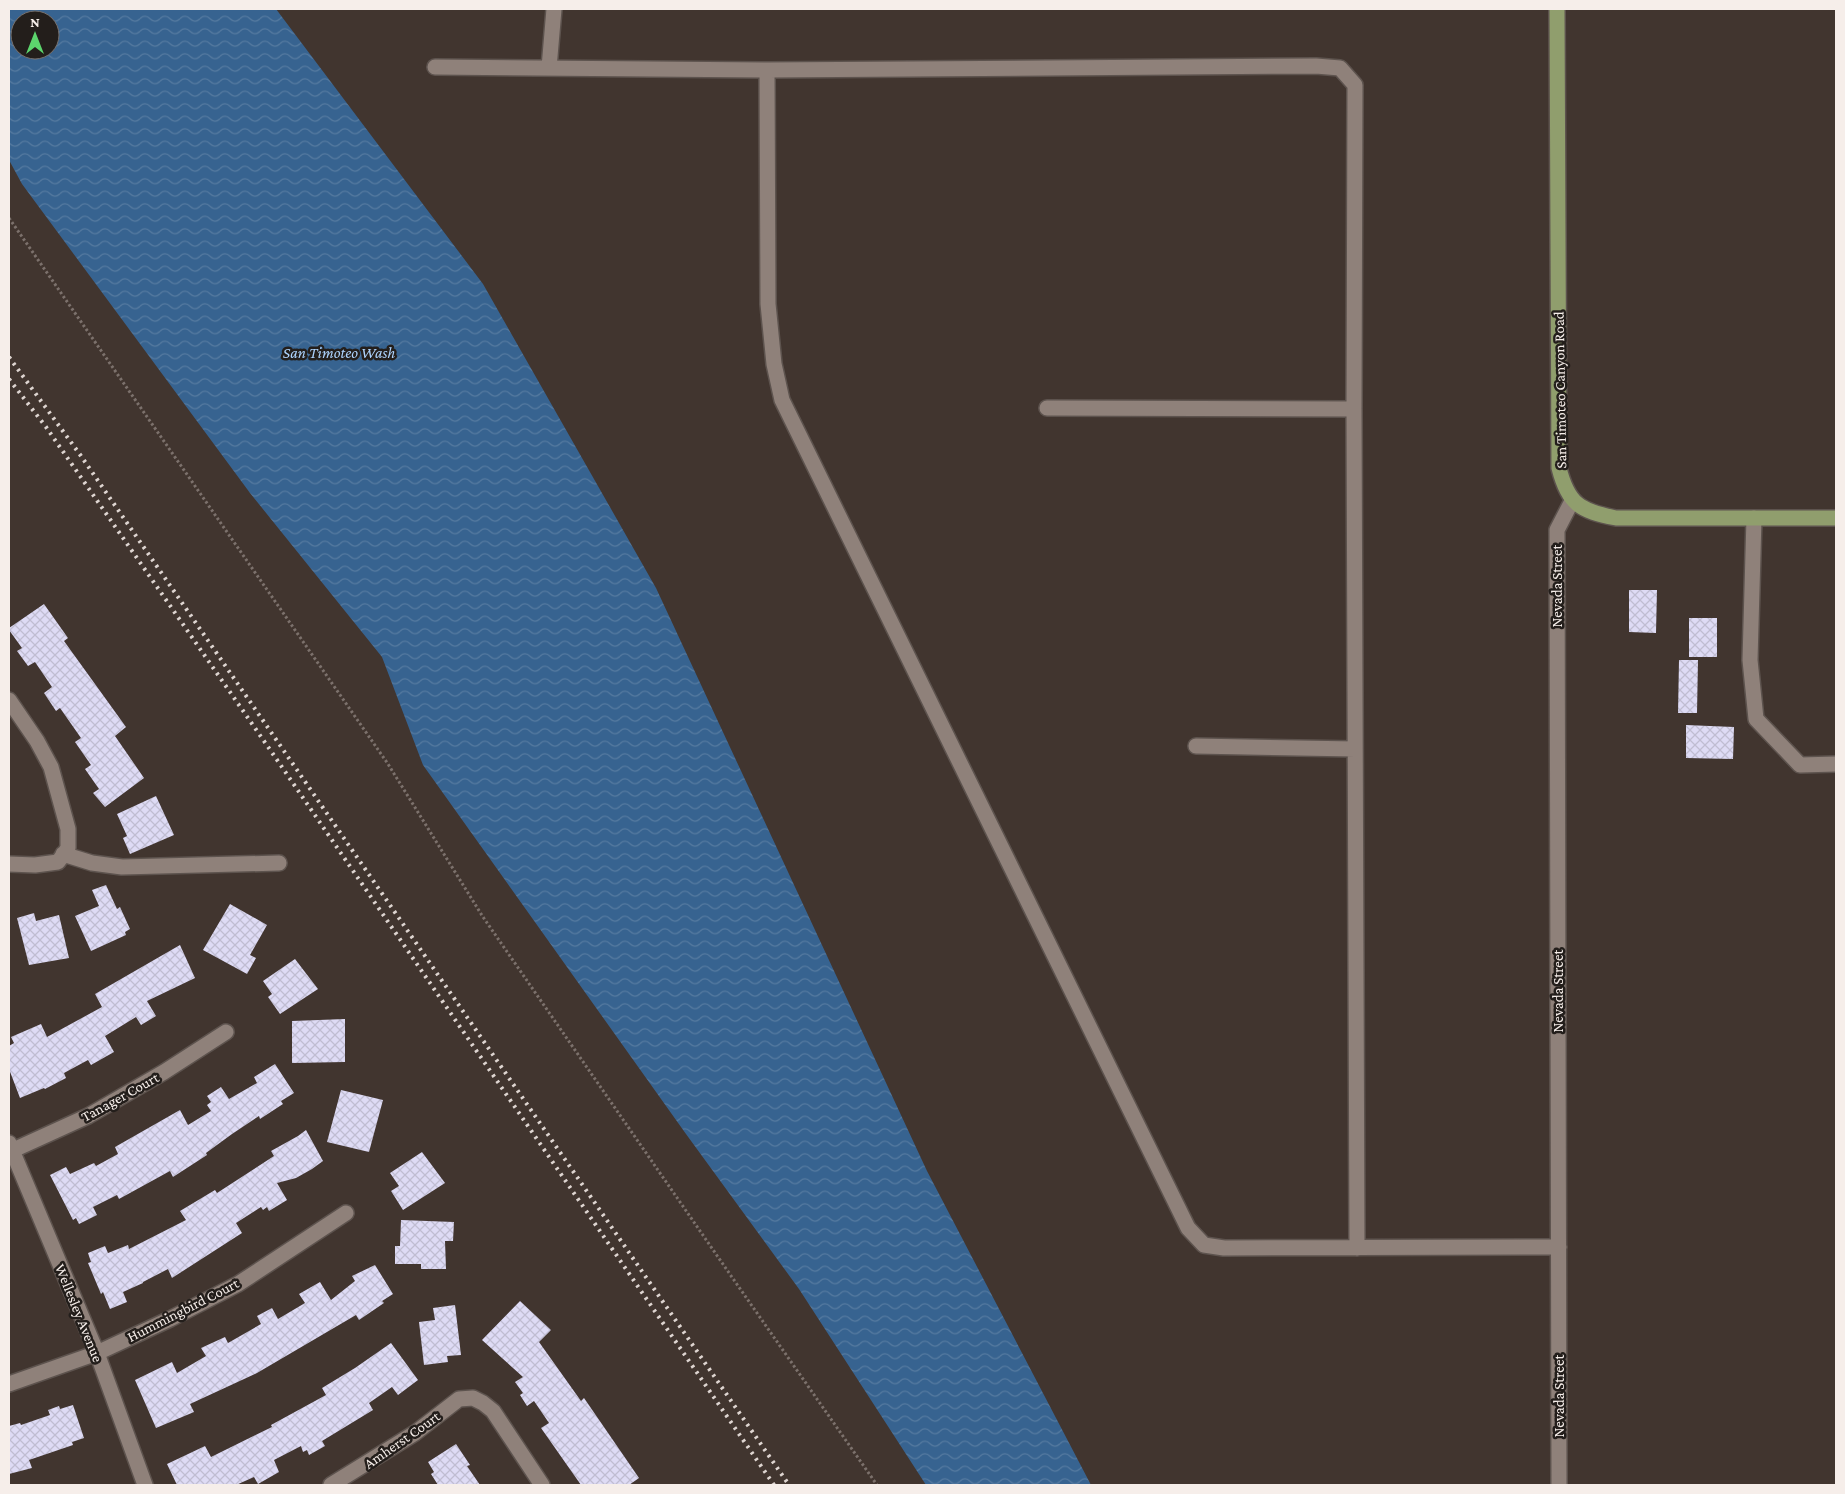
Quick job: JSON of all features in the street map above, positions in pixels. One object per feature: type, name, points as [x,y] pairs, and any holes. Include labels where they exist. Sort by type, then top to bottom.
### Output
[{"type":"main road","name":"San Timoteo Canyon Road","points":[[1557,9],[1559,468],[1563,484],[1572,501]]},
{"type":"main road","points":[[1572,501],[1596,514],[1616,518],[1836,518]]},
{"type":"street","points":[[549,68],[554,9]]},
{"type":"street","points":[[435,67],[767,70],[1316,66],[1340,68],[1354,85],[1357,1248]]},
{"type":"street","points":[[767,70],[768,304],[774,364],[782,400],[1188,1228],[1204,1245],[1224,1248],[1559,1247]]},
{"type":"street","points":[[1047,408],[1354,410]]},
{"type":"street","name":"Nevada Street","points":[[1559,1485],[1557,530],[1572,501]]},
{"type":"street","points":[[1754,518],[1750,660],[1756,719],[1800,765],[1836,764]]},
{"type":"street","points":[[9,700],[37,740],[51,767],[68,830],[66,851],[58,862],[36,866],[9,864]]},
{"type":"street","points":[[1196,746],[1355,749]]},
{"type":"street","points":[[66,851],[92,863],[122,867],[279,863]]},
{"type":"street","name":"Tanager Court","points":[[10,1149],[88,1116],[164,1072],[226,1032]]},
{"type":"street","name":"Wellesley Avenue","points":[[10,1149],[96,1353],[145,1485]]},
{"type":"street","name":"Hummingbird Court","points":[[9,1384],[96,1353],[170,1319],[238,1284],[346,1214]]},
{"type":"street","name":"Amherst Court","points":[[331,1485],[416,1433],[459,1399],[473,1398],[493,1411],[542,1485]]},
{"type":"path","points":[[9,218],[383,756],[484,917],[877,1485]]},
{"type":"water","name":"San Timoteo Wash","points":[[9,9],[276,9],[483,284],[656,588],[927,1171],[1091,1485],[926,1485],[799,1289],[423,765],[382,657],[250,493],[22,184],[9,160]]},
{"type":"building","points":[[1629,590],[1657,590],[1656,633],[1629,632]]},
{"type":"building","points":[[44,604],[68,638],[64,641],[126,727],[115,736],[144,778],[105,807],[93,793],[99,789],[85,769],[91,765],[75,742],[81,738],[60,708],[56,711],[44,693],[52,687],[35,662],[28,666],[17,651],[22,648],[9,630],[9,628]]},
{"type":"building","points":[[1689,618],[1717,618],[1717,657],[1689,657]]},
{"type":"building","points":[[1679,660],[1698,660],[1697,713],[1678,713]]},
{"type":"building","points":[[1686,725],[1734,727],[1733,759],[1686,758]]},
{"type":"building","points":[[156,796],[174,835],[130,854],[123,838],[127,836],[117,814]]},
{"type":"building","points":[[106,885],[117,909],[120,907],[130,929],[125,932],[126,935],[91,951],[75,916],[99,906],[92,890]]},
{"type":"building","points":[[230,904],[267,925],[250,955],[256,958],[247,974],[203,950]]},
{"type":"building","points":[[34,913],[36,921],[59,915],[69,958],[29,965],[17,918]]},
{"type":"building","points":[[180,945],[195,978],[147,1001],[156,1016],[141,1025],[136,1017],[105,1036],[114,1052],[91,1065],[88,1060],[64,1073],[66,1078],[45,1089],[20,1098],[9,1069],[9,1046],[14,1043],[11,1037],[41,1024],[47,1037],[102,1007],[95,994]]},
{"type":"building","points":[[295,959],[318,989],[280,1014],[268,997],[272,994],[263,981]]},
{"type":"building","points":[[345,1019],[345,1062],[292,1063],[292,1021]]},
{"type":"building","points":[[275,1064],[294,1093],[281,1101],[283,1104],[260,1119],[259,1116],[206,1153],[207,1155],[173,1177],[170,1171],[119,1199],[117,1195],[93,1207],[97,1215],[79,1224],[76,1218],[73,1220],[50,1175],[66,1167],[70,1174],[94,1163],[96,1166],[118,1154],[115,1147],[180,1110],[188,1125],[211,1111],[207,1105],[211,1102],[207,1096],[221,1087],[229,1099],[257,1083],[254,1077]]},
{"type":"building","points":[[341,1090],[383,1100],[369,1152],[327,1142]]},
{"type":"building","points":[[306,1130],[323,1161],[296,1178],[277,1183],[287,1200],[269,1211],[267,1207],[263,1210],[261,1207],[236,1223],[242,1233],[172,1278],[168,1269],[123,1292],[127,1302],[110,1309],[103,1292],[101,1294],[88,1263],[91,1262],[88,1253],[105,1246],[108,1253],[128,1245],[129,1249],[186,1220],[180,1211],[215,1190],[217,1193],[274,1156],[271,1151]]},
{"type":"building","points":[[422,1152],[445,1183],[403,1210],[391,1191],[399,1186],[390,1173]]},
{"type":"building","points":[[401,1220],[454,1222],[453,1241],[445,1241],[446,1269],[421,1269],[421,1264],[395,1264],[395,1246],[400,1246]]},
{"type":"building","points":[[375,1265],[393,1294],[382,1301],[384,1303],[359,1320],[356,1315],[257,1373],[190,1404],[194,1412],[156,1428],[135,1380],[172,1362],[177,1373],[206,1356],[201,1348],[225,1337],[228,1343],[261,1324],[257,1316],[272,1308],[278,1319],[305,1303],[299,1294],[320,1282],[331,1300],[355,1281],[352,1276]]},
{"type":"building","points":[[520,1301],[551,1330],[539,1342],[581,1401],[584,1398],[639,1478],[629,1485],[581,1485],[541,1428],[549,1423],[534,1401],[527,1406],[520,1395],[523,1393],[515,1382],[523,1377],[482,1340]]},
{"type":"building","points":[[455,1305],[461,1355],[447,1356],[448,1362],[424,1365],[419,1322],[435,1320],[433,1308]]},
{"type":"building","points":[[391,1343],[418,1380],[398,1395],[392,1387],[369,1403],[373,1410],[322,1441],[325,1446],[309,1455],[307,1450],[303,1452],[301,1446],[274,1460],[279,1472],[258,1484],[254,1477],[236,1485],[177,1485],[167,1464],[205,1446],[211,1457],[272,1427],[271,1425],[326,1395],[322,1388]]},
{"type":"building","points":[[73,1405],[84,1438],[72,1442],[73,1445],[29,1460],[32,1468],[9,1474],[9,1426],[20,1423],[21,1425],[50,1415],[48,1410],[59,1406],[60,1409]]},
{"type":"building","points":[[456,1444],[470,1465],[467,1466],[480,1485],[438,1485],[431,1474],[434,1472],[428,1462]]},
{"type":"railway","points":[[9,357],[81,456],[789,1485]]},
{"type":"railway","points":[[9,379],[46,427],[273,754],[774,1485]]}]
